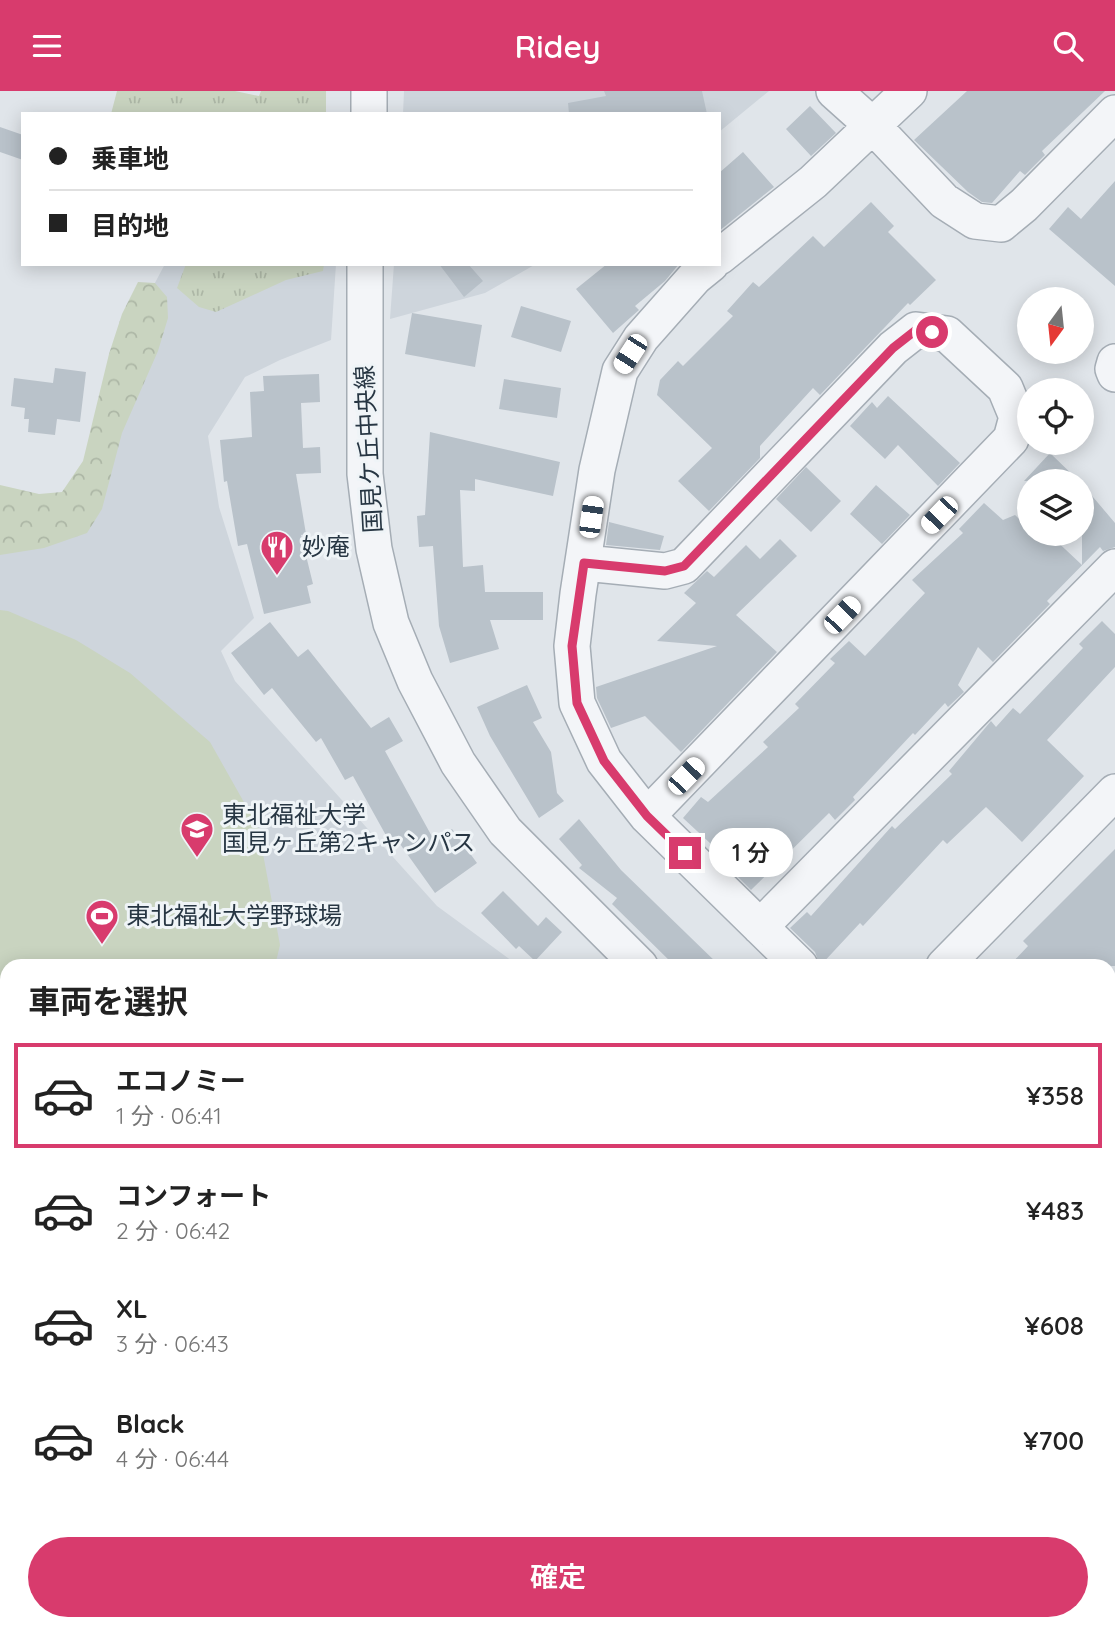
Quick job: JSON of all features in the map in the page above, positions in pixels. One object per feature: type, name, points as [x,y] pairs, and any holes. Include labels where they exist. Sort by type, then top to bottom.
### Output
[{"type":"street","points":[[369,91],[369,112]]},
{"type":"street","points":[[834,91],[873,126],[944,201],[975,222],[1001,225],[1115,113]]},
{"type":"street","points":[[721,255],[813,182],[909,91]]},
{"type":"street","name":"国見ケ丘中央線","points":[[365,266],[365,474],[374,549],[391,623],[415,681],[458,763],[505,831],[632,959]]},
{"type":"street","points":[[709,266],[695,277],[641,338],[620,370],[597,470],[572,646],[577,703],[604,761],[647,816],[793,959]]},
{"type":"street","points":[[584,563],[665,571],[684,566],[893,348],[916,330],[947,334],[1005,388],[1017,417],[1012,439],[647,816]]},
{"type":"street","points":[[1115,362],[1115,374]]},
{"type":"street","points":[[760,927],[1115,567]]},
{"type":"street","points":[[951,959],[1115,792]]},
{"type":"shaded area","points":[[404,91],[769,91],[721,130],[721,112],[403,112]]},
{"type":"shaded area","name":"東北福祉大学 国見ヶ丘第2キャンパス","points":[[164,266],[336,266],[331,340],[245,377],[208,436],[219,507],[254,618],[221,651],[235,681],[437,906],[509,959],[0,959],[0,510],[94,505],[108,371]]},
{"type":"shaded area","points":[[394,266],[532,266],[485,293],[390,319]]},
{"type":"green space","points":[[117,91],[235,91],[259,96],[261,91],[326,91],[326,112],[112,112]]},
{"type":"green space","points":[[185,266],[324,266],[323,271],[286,280],[216,312],[199,307],[177,288]]},
{"type":"green space","points":[[138,282],[155,283],[167,297],[168,318],[158,351],[122,433],[102,509],[87,533],[44,548],[0,555],[0,485],[39,494],[62,492],[83,461],[109,354],[122,314]]},
{"type":"green space","name":"東北福祉大学野球場","points":[[0,610],[76,640],[130,673],[210,742],[258,827],[280,945],[277,959],[0,959]]},
{"type":"building","points":[[604,91],[702,91],[707,112],[569,112],[568,103],[606,96]]},
{"type":"building","points":[[967,91],[1105,91],[1042,151],[1045,155],[1025,175],[1020,171],[992,203],[982,202],[968,192],[914,140]]},
{"type":"building","points":[[810,106],[836,133],[811,156],[786,129]]},
{"type":"building","points":[[0,127],[21,134],[21,159],[0,152]]},
{"type":"building","points":[[743,152],[774,187],[721,229],[721,171]]},
{"type":"building","points":[[1115,181],[1115,286],[1049,229],[1068,207],[1081,219]]},
{"type":"building","points":[[871,202],[894,226],[888,232],[936,280],[910,305],[908,303],[820,395],[813,388],[760,446],[760,458],[709,511],[678,481],[712,448],[657,395],[660,380],[678,361],[683,366],[733,316],[727,311],[753,282],[759,287],[813,236],[824,247]]},
{"type":"building","points":[[441,266],[470,266],[483,281],[464,297]]},
{"type":"building","points":[[605,266],[677,266],[665,281],[635,306],[639,310],[613,333],[576,289]]},
{"type":"building","points":[[521,306],[571,321],[561,352],[511,337]]},
{"type":"building","points":[[412,313],[482,325],[475,367],[405,354]]},
{"type":"building","points":[[55,368],[86,372],[80,422],[57,419],[55,435],[28,432],[29,419],[24,419],[25,408],[11,406],[14,378],[53,383]]},
{"type":"building","points":[[319,374],[320,402],[301,403],[303,448],[320,447],[321,473],[296,474],[306,534],[301,535],[313,584],[307,586],[311,603],[264,614],[247,544],[238,546],[227,481],[224,482],[220,440],[252,437],[250,392],[264,391],[263,376]]},
{"type":"building","points":[[504,379],[561,388],[557,418],[499,409]]},
{"type":"building","points":[[888,396],[960,463],[938,486],[898,445],[885,459],[850,426],[872,402],[877,408]]},
{"type":"building","points":[[430,432],[560,462],[553,496],[475,479],[475,491],[460,490],[463,567],[483,565],[485,592],[543,592],[543,620],[490,620],[499,649],[450,663],[439,626],[433,546],[419,547],[417,516],[425,515]]},
{"type":"building","points":[[1048,455],[1052,455],[1067,469],[1035,469]]},
{"type":"building","points":[[806,467],[841,501],[811,532],[776,499]]},
{"type":"building","points":[[876,485],[910,515],[882,544],[850,514]]},
{"type":"building","points":[[1094,498],[1115,523],[1115,547],[1103,551],[1100,547],[1047,601],[1050,604],[993,662],[978,647],[958,685],[964,692],[948,707],[945,703],[915,735],[913,733],[835,820],[829,813],[751,890],[735,874],[739,870],[683,818],[701,797],[708,802],[768,747],[763,742],[799,708],[795,704],[835,663],[830,659],[849,641],[865,656],[925,593],[912,580],[963,533],[959,529],[984,503],[1003,520],[1015,515],[1017,517],[1017,546],[1062,546],[1082,565],[1082,546],[1094,546]]},
{"type":"building","points":[[609,522],[664,536],[660,550],[606,545]]},
{"type":"building","points":[[780,539],[797,556],[736,615],[777,652],[681,752],[645,716],[611,728],[597,698],[596,687],[717,646],[657,641],[696,603],[684,593],[707,571],[714,577],[746,545],[760,559]]},
{"type":"building","points":[[1102,621],[1115,634],[1115,667],[1047,740],[1084,776],[1022,842],[986,807],[947,844],[943,840],[863,926],[860,923],[827,959],[818,959],[815,952],[790,928],[807,912],[811,916],[892,826],[895,829],[952,774],[949,771],[991,721],[996,727],[1013,708],[1020,714],[1083,648],[1079,644]]},
{"type":"building","points":[[270,622],[298,657],[308,649],[371,728],[389,717],[403,741],[385,751],[435,842],[452,829],[477,863],[435,893],[400,844],[393,848],[353,776],[345,780],[321,738],[316,742],[272,688],[264,695],[231,653]]},
{"type":"building","points":[[527,685],[542,718],[533,722],[551,752],[557,793],[564,801],[539,818],[490,736],[477,707]]},
{"type":"building","points":[[579,819],[621,870],[713,959],[668,959],[612,904],[617,898],[579,868],[582,865],[559,839]]},
{"type":"building","points":[[1115,849],[1115,959],[1016,959],[1028,946],[1023,941]]},
{"type":"building","points":[[503,891],[538,926],[546,917],[562,932],[537,959],[533,959],[519,946],[516,949],[481,913]]},
{"type":"place","name":"妙庵","points":[[277,577]]},
{"type":"place","name":"東北福祉大学 国見ヶ丘第2キャンパス","points":[[197,859]]},
{"type":"place","name":"東北福祉大学野球場","points":[[102,946]]},
{"type":"route","points":[[685,853],[647,816],[604,761],[577,703],[572,646],[584,563],[665,571],[684,566],[893,348],[916,330],[932,332]]}]
